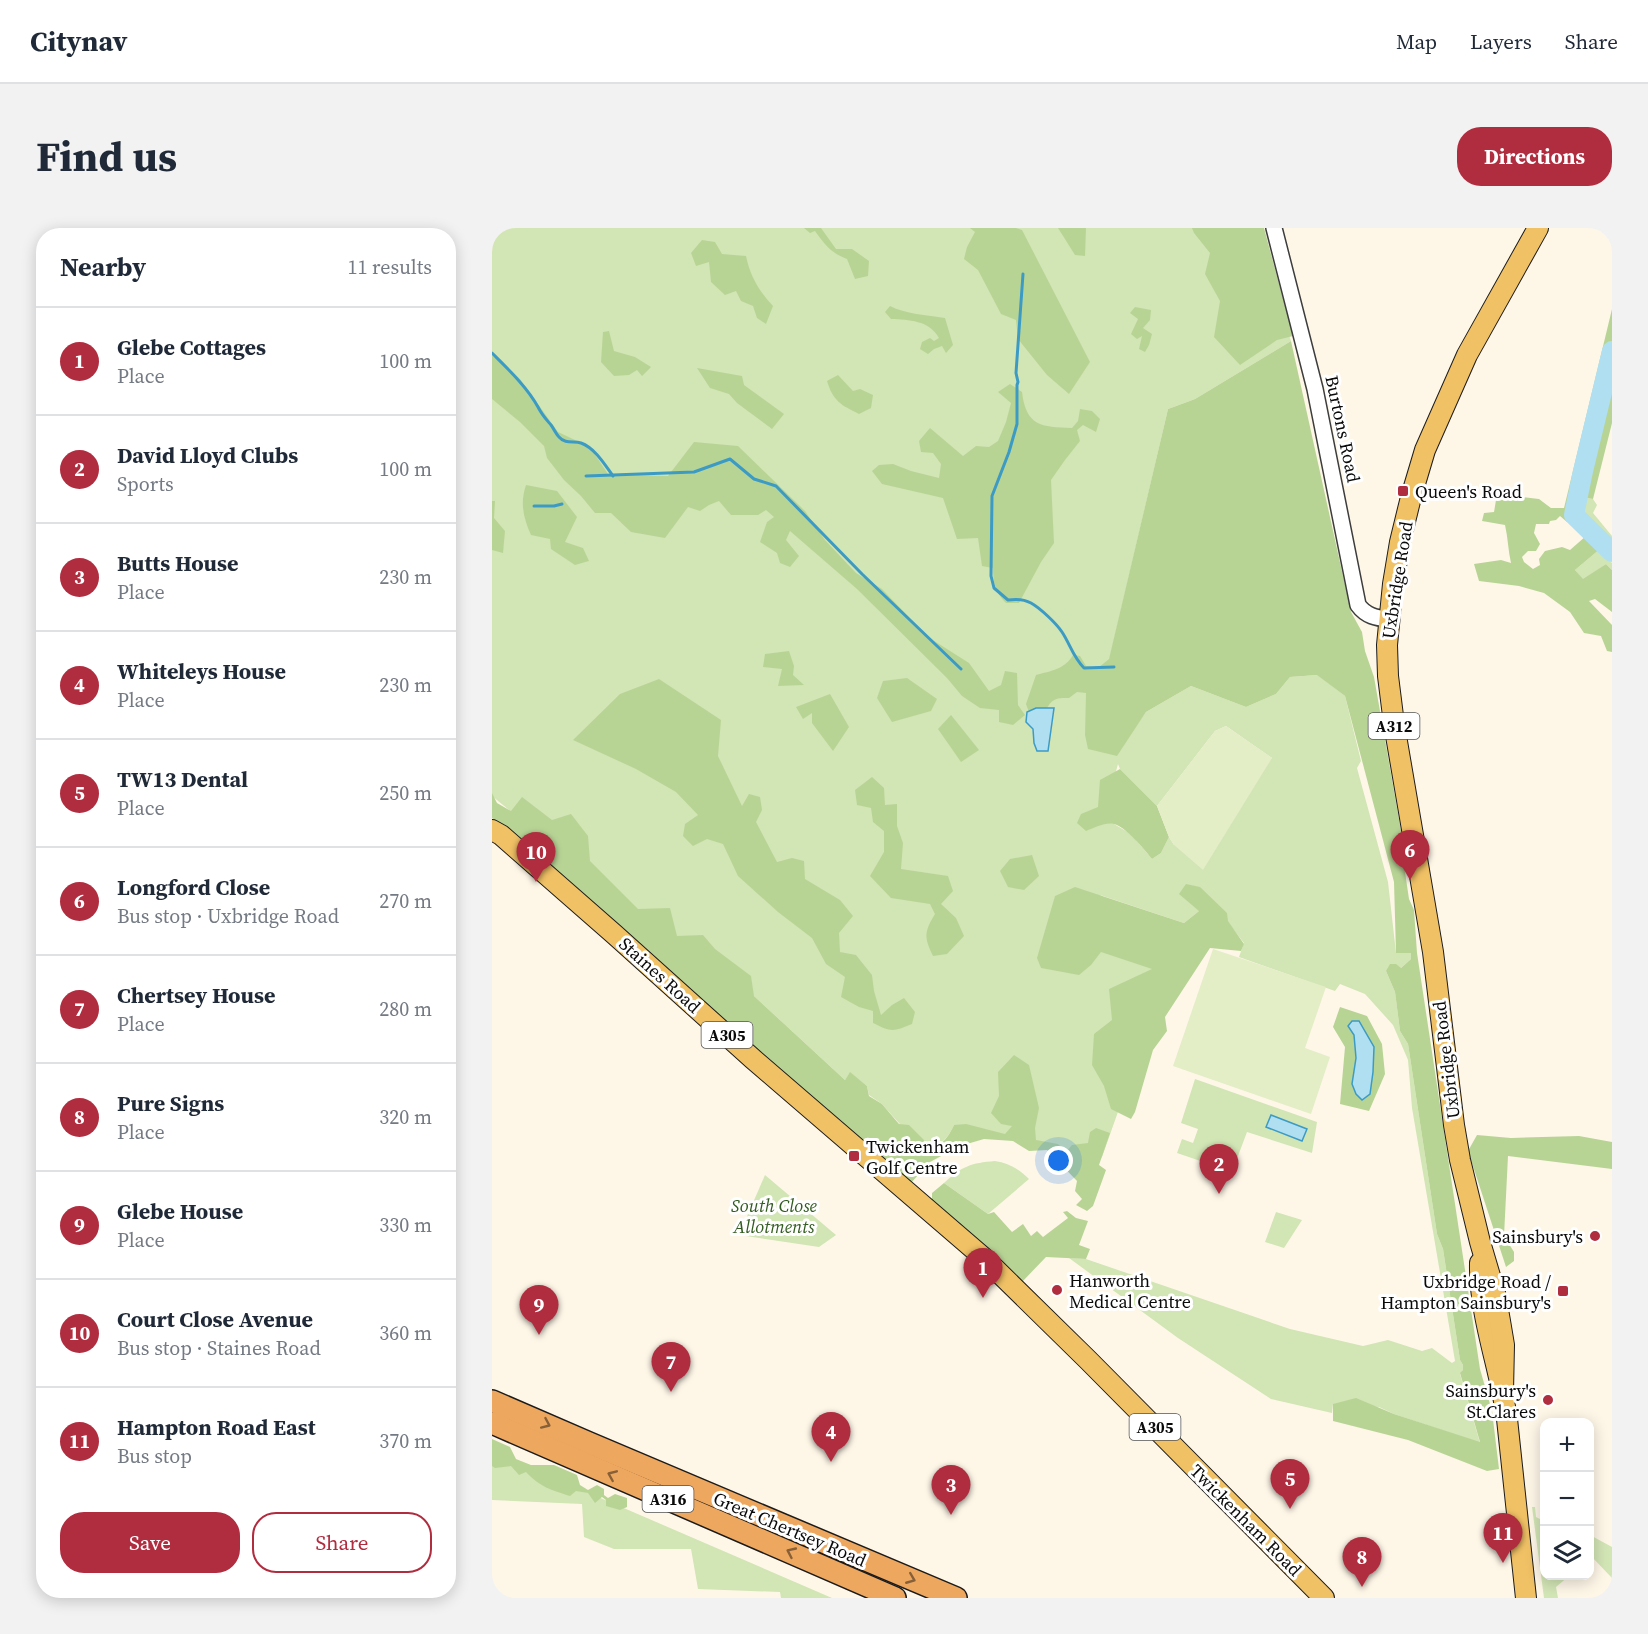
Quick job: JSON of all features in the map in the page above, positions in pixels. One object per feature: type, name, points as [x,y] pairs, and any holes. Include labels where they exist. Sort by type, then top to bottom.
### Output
[{"type":"highway","name":"Great Chertsey Road","points":[[492,1401],[956,1597]]},
{"type":"highway","name":"Great Chertsey Road","points":[[492,1423],[896,1598]]},
{"type":"highway","points":[[844,1577],[886,1598]]},
{"type":"main road","name":"Uxbridge Road","points":[[1526,1598],[1503,1391],[1489,1338],[1480,1290],[1480,1242],[1454,1125],[1433,952],[1394,724],[1387,645],[1400,542],[1425,450],[1467,355],[1538,228]]},
{"type":"main road","name":"Staines Road","points":[[492,830],[588,911],[753,1059],[962,1240]]},
{"type":"main road","name":"Twickenham Road","points":[[962,1240],[1088,1360],[1324,1598]]},
{"type":"street","name":"Burtons Road","points":[[1274,228],[1315,389],[1358,605],[1363,611],[1375,617],[1389,620]]},
{"type":"green space","points":[[492,228],[1254,228],[1291,341],[1195,399],[1168,409],[1106,674],[1119,750],[1146,712],[1191,686],[1246,707],[1276,694],[1290,677],[1318,675],[1345,696],[1361,761],[1357,768],[1388,882],[1396,953],[1411,953],[1411,959],[1401,968],[1386,971],[1395,992],[1400,1031],[1408,1044],[1437,1234],[1443,1249],[1460,1360],[1463,1365],[1460,1374],[1480,1443],[1379,1407],[1333,1404],[1332,1413],[1271,1399],[1178,1338],[1069,1258],[1086,1259],[1290,1329],[1363,1346],[1388,1340],[1422,1351],[1432,1348],[1452,1363],[1455,1361],[1412,1108],[1408,1060],[1393,1025],[1365,994],[1340,984],[1335,991],[1239,957],[1244,943],[1227,921],[1199,911],[1184,923],[1100,895],[1174,954],[1102,1157],[1080,1179],[1062,1167],[1051,1150],[954,1125],[942,1142],[923,1150],[882,1104],[869,1095],[867,1086],[850,1073],[845,1080],[754,996],[630,909],[492,796]],"holes":[[[1226,726],[1272,758],[1174,845],[1169,837],[1161,853],[1152,859],[1131,834],[1114,824],[1108,800],[1118,764],[1120,769],[1157,806],[1215,731]]]},
{"type":"green space","points":[[804,228],[821,228],[836,249],[852,249],[869,261],[868,276],[855,279],[847,259],[829,248],[815,231],[810,233]]},
{"type":"green space","points":[[970,228],[1022,230],[1090,362],[1069,394],[1047,375],[1018,339],[1016,320],[1001,314],[978,270],[964,259],[975,232]]},
{"type":"green space","points":[[1058,228],[1086,228],[1085,256],[1075,255]]},
{"type":"green space","points":[[1192,228],[1264,228],[1293,336],[1277,340],[1240,365],[1214,337],[1220,301],[1205,274],[1210,253]]},
{"type":"green space","points":[[702,240],[715,242],[722,254],[746,256],[756,283],[773,306],[766,324],[757,318],[753,306],[741,301],[736,291],[725,295],[711,282],[709,262],[696,266],[691,253]]},
{"type":"green space","points":[[890,306],[909,313],[945,318],[953,345],[946,353],[942,346],[928,354],[920,349],[922,342],[930,338],[934,341],[939,338],[935,332],[918,322],[891,319],[885,312]]},
{"type":"green space","points":[[1135,307],[1151,310],[1150,320],[1143,328],[1152,334],[1145,352],[1139,349],[1142,336],[1137,339],[1131,334],[1138,319],[1130,313]]},
{"type":"green space","points":[[1612,309],[1612,423],[1593,499],[1574,496],[1571,518],[1567,522],[1560,516],[1550,521],[1549,524],[1536,524],[1534,533],[1540,544],[1536,551],[1528,551],[1522,557],[1524,562],[1533,569],[1540,565],[1539,559],[1545,551],[1562,547],[1570,550],[1586,536],[1600,549],[1575,570],[1583,579],[1606,564],[1612,570],[1612,612],[1595,599],[1589,601],[1612,625],[1612,652],[1607,651],[1601,636],[1584,633],[1570,612],[1544,593],[1519,586],[1479,581],[1474,564],[1501,560],[1511,563],[1505,525],[1482,521],[1484,513],[1494,512],[1497,494],[1539,499],[1551,508],[1564,508]]},
{"type":"green space","points":[[609,331],[614,351],[635,357],[651,367],[642,376],[637,370],[629,375],[614,376],[601,362],[603,332]]},
{"type":"green space","points":[[1291,341],[1351,612],[1362,632],[1365,651],[1374,677],[1405,853],[1409,899],[1414,910],[1417,953],[1480,1369],[1492,1411],[1499,1469],[1487,1471],[1408,1440],[1333,1421],[1333,1404],[1356,1398],[1394,1414],[1480,1442],[1460,1373],[1463,1365],[1460,1360],[1443,1249],[1437,1234],[1408,1044],[1400,1031],[1395,992],[1386,971],[1390,964],[1396,964],[1401,968],[1411,959],[1411,953],[1396,953],[1394,882],[1345,696],[1317,675],[1290,677],[1276,694],[1246,707],[1191,686],[1146,712],[1117,756],[1088,749],[1085,735],[1086,693],[1077,692],[1069,698],[1058,698],[1052,701],[1043,717],[1030,715],[1026,704],[1036,675],[1062,666],[1073,655],[1080,656],[1086,666],[1098,668],[1109,659],[1168,409],[1195,399]]},
{"type":"green space","points":[[492,352],[520,379],[558,432],[590,447],[608,474],[668,476],[694,442],[738,446],[805,511],[825,540],[856,573],[882,589],[928,637],[969,663],[989,691],[1001,685],[1005,671],[1017,673],[1018,705],[1025,715],[1013,725],[999,722],[999,710],[980,708],[962,696],[947,678],[857,589],[790,531],[786,540],[799,556],[790,567],[780,563],[777,553],[760,542],[767,522],[774,517],[766,510],[758,515],[731,515],[719,501],[700,511],[688,507],[665,538],[631,532],[611,513],[595,513],[547,458],[544,446],[492,399]]},
{"type":"green space","points":[[697,368],[742,376],[744,385],[784,414],[772,429],[737,403],[729,394],[710,388]]},
{"type":"green space","points":[[838,375],[853,391],[860,389],[873,395],[871,408],[859,414],[838,402],[827,381]]},
{"type":"green space","points":[[1010,384],[1022,392],[1027,412],[1031,418],[1044,425],[1072,428],[1078,421],[1080,409],[1092,411],[1100,419],[1096,432],[1083,425],[1077,430],[1080,441],[1051,480],[1054,543],[1019,603],[1006,603],[999,595],[994,583],[993,568],[982,566],[978,538],[957,539],[943,498],[882,484],[872,471],[879,465],[893,464],[939,478],[941,464],[933,453],[921,452],[919,441],[930,428],[963,456],[976,446],[989,447],[998,441],[1011,403],[998,392]]},
{"type":"green space","points":[[526,485],[557,491],[577,517],[565,542],[583,548],[589,561],[575,565],[551,549],[550,539],[531,535],[523,510]]},
{"type":"green space","points":[[1580,497],[1593,499],[1597,505],[1593,513],[1612,536],[1612,543],[1578,513]]},
{"type":"green space","points":[[492,501],[495,501],[494,518],[505,531],[503,553],[492,550]]},
{"type":"green space","points":[[1600,549],[1612,563],[1612,570],[1606,564],[1583,580],[1575,570]]},
{"type":"green space","points":[[789,651],[794,666],[793,675],[804,685],[778,686],[782,669],[763,667],[765,654]]},
{"type":"green space","points":[[907,678],[937,699],[931,711],[892,722],[877,698],[883,681]]},
{"type":"green space","points":[[659,679],[721,720],[718,756],[742,806],[749,794],[760,797],[762,810],[756,822],[777,862],[792,858],[804,861],[805,879],[840,900],[853,916],[839,933],[840,952],[856,955],[872,975],[881,1015],[904,998],[915,1012],[912,1024],[896,1030],[884,1028],[873,1023],[873,1011],[859,1007],[841,997],[845,977],[826,964],[812,938],[778,912],[738,876],[723,844],[707,839],[693,846],[683,836],[685,824],[698,815],[676,792],[636,769],[573,740],[620,694]]},
{"type":"green space","points":[[830,694],[849,727],[833,751],[812,723],[812,713],[803,719],[796,707]]},
{"type":"green space","points":[[951,715],[979,750],[961,762],[938,729]]},
{"type":"green space","points":[[1226,726],[1272,758],[1203,870],[1174,845],[1157,806],[1215,731]]},
{"type":"green space","points":[[1120,769],[1157,806],[1169,837],[1161,853],[1152,859],[1119,826],[1107,824],[1086,831],[1077,823],[1081,814],[1098,807],[1100,780]]},
{"type":"green space","points":[[872,777],[884,788],[885,805],[897,804],[897,826],[903,843],[901,869],[948,876],[953,891],[941,904],[956,918],[964,936],[947,954],[933,956],[928,944],[927,930],[935,914],[930,904],[891,898],[870,876],[884,852],[884,831],[873,822],[871,808],[857,805],[855,790]]},
{"type":"green space","points":[[492,793],[497,803],[511,811],[522,797],[552,820],[571,814],[588,836],[590,861],[638,909],[670,908],[677,936],[703,935],[715,949],[751,976],[754,996],[845,1080],[850,1072],[867,1086],[869,1096],[882,1104],[899,1124],[909,1125],[924,1140],[924,1150],[943,1142],[954,1125],[966,1124],[1005,1134],[1012,1126],[1001,1124],[991,1113],[999,1096],[998,1072],[1014,1055],[1029,1065],[1039,1108],[1035,1128],[1036,1140],[1058,1144],[1066,1152],[1072,1145],[1088,1143],[1090,1132],[1096,1128],[1110,1133],[1099,1165],[1106,1170],[1093,1206],[1087,1211],[1076,1205],[1082,1199],[1075,1191],[1077,1181],[1047,1150],[1029,1151],[1013,1141],[984,1139],[960,1146],[930,1162],[910,1184],[492,818]]},
{"type":"green space","points":[[1032,855],[1039,876],[1024,890],[1008,887],[1000,871],[1010,859]]},
{"type":"green space","points":[[1186,884],[1200,887],[1227,913],[1228,921],[1244,944],[1241,951],[1210,948],[1165,1017],[1167,1031],[1153,1050],[1131,1119],[1111,1109],[1104,1086],[1092,1065],[1094,1034],[1112,1020],[1109,989],[1152,969],[1101,952],[1079,975],[1041,968],[1037,958],[1055,896],[1075,887],[1184,923],[1199,911],[1179,894]]},
{"type":"green space","points":[[1213,949],[1326,987],[1305,1048],[1330,1057],[1311,1114],[1173,1066]]},
{"type":"green space","points":[[1340,1007],[1367,1016],[1382,1044],[1385,1074],[1369,1111],[1340,1104],[1345,1047],[1333,1027]],"holes":[[[1354,1034],[1374,1047],[1373,1072],[1370,1094],[1355,1068]]]},
{"type":"green space","points":[[1195,1079],[1317,1122],[1312,1153],[1247,1132],[1235,1164],[1227,1162],[1224,1169],[1177,1153],[1182,1139],[1193,1143],[1198,1129],[1181,1123]]},
{"type":"green space","points":[[1477,1135],[1511,1138],[1579,1136],[1612,1142],[1612,1169],[1508,1156],[1504,1236],[1514,1252],[1514,1261],[1506,1267],[1468,1151]]},
{"type":"green space","points":[[995,1161],[1014,1167],[1029,1179],[988,1214],[944,1183],[967,1166]]},
{"type":"green space","name":"South Close Allotments","points":[[765,1175],[836,1235],[819,1247],[739,1235]]},
{"type":"green space","points":[[944,1183],[988,1214],[994,1212],[1012,1232],[1023,1224],[1031,1236],[1037,1231],[1043,1237],[1068,1218],[1063,1212],[1067,1211],[1076,1218],[1088,1221],[1079,1245],[1090,1249],[1086,1259],[1046,1257],[1022,1282],[992,1252],[932,1200],[932,1193]]},
{"type":"green space","points":[[1276,1212],[1302,1220],[1284,1248],[1265,1242]]},
{"type":"green space","points":[[492,1439],[510,1447],[516,1459],[531,1465],[554,1465],[577,1475],[580,1485],[588,1490],[597,1485],[604,1489],[604,1495],[608,1498],[615,1494],[627,1498],[627,1507],[620,1510],[606,1506],[606,1500],[602,1497],[595,1503],[588,1493],[576,1491],[570,1496],[557,1492],[541,1485],[526,1472],[519,1475],[511,1466],[495,1468],[492,1466]]},
{"type":"green space","points":[[492,1451],[832,1598],[781,1598],[780,1592],[698,1589],[691,1549],[614,1549],[584,1537],[582,1504],[492,1500]]},
{"type":"green space","points":[[1532,1507],[1535,1507],[1536,1517],[1540,1519],[1540,1568]]},
{"type":"green space","points":[[1594,1537],[1612,1547],[1612,1578],[1594,1559]]},
{"type":"green space","points":[[1542,1580],[1564,1580],[1556,1587],[1558,1598],[1544,1598]]},
{"type":"water","points":[[1036,708],[1054,708],[1048,751],[1037,751],[1033,729],[1026,722],[1027,712]]},
{"type":"water","points":[[1352,1021],[1359,1021],[1374,1047],[1370,1094],[1362,1100],[1356,1094],[1352,1084],[1356,1058],[1354,1035],[1348,1026]]},
{"type":"water","points":[[1271,1115],[1307,1129],[1302,1141],[1266,1127]]},
{"type":"waterway","points":[[1023,274],[1016,373],[1018,382],[1017,424],[992,496],[991,576],[994,588],[1008,600],[1028,602],[1052,620],[1084,668],[1114,667]]},
{"type":"waterway","points":[[1612,351],[1574,515],[1612,552]]},
{"type":"waterway","points":[[492,353],[523,385],[559,437],[566,441],[586,445],[599,457],[613,476]]},
{"type":"waterway","points":[[586,476],[694,472],[730,459],[754,479],[776,486],[862,574],[961,669]]},
{"type":"waterway","points":[[534,506],[562,504]]},
{"type":"place","name":"Queen's Road","points":[[1403,491]]},
{"type":"place","name":"Longford Close","points":[[1410,880]]},
{"type":"place","name":"Court Close Avenue","points":[[536,882]]},
{"type":"place","name":"Twickenham Golf Centre","points":[[854,1156]]},
{"type":"place","name":"David Lloyd Clubs","points":[[1219,1194]]},
{"type":"place","name":"Sainsbury's","points":[[1595,1236]]},
{"type":"place","name":"Hanworth Medical Centre","points":[[1057,1290]]},
{"type":"place","name":"Uxbridge Road / Hampton Sainsbury's","points":[[1563,1291]]},
{"type":"place","name":"Glebe Cottages","points":[[983,1298]]},
{"type":"place","name":"Glebe House","points":[[539,1335]]},
{"type":"place","name":"Chertsey House","points":[[671,1392]]},
{"type":"place","name":"Sainsbury's St.Clares","points":[[1548,1400]]},
{"type":"place","name":"Whiteleys House","points":[[831,1462]]},
{"type":"place","name":"TW13 Dental","points":[[1290,1509]]},
{"type":"place","name":"Butts House","points":[[951,1515]]},
{"type":"place","name":"Hampton Road East","points":[[1503,1563]]},
{"type":"place","name":"Pure Signs","points":[[1362,1587]]}]
